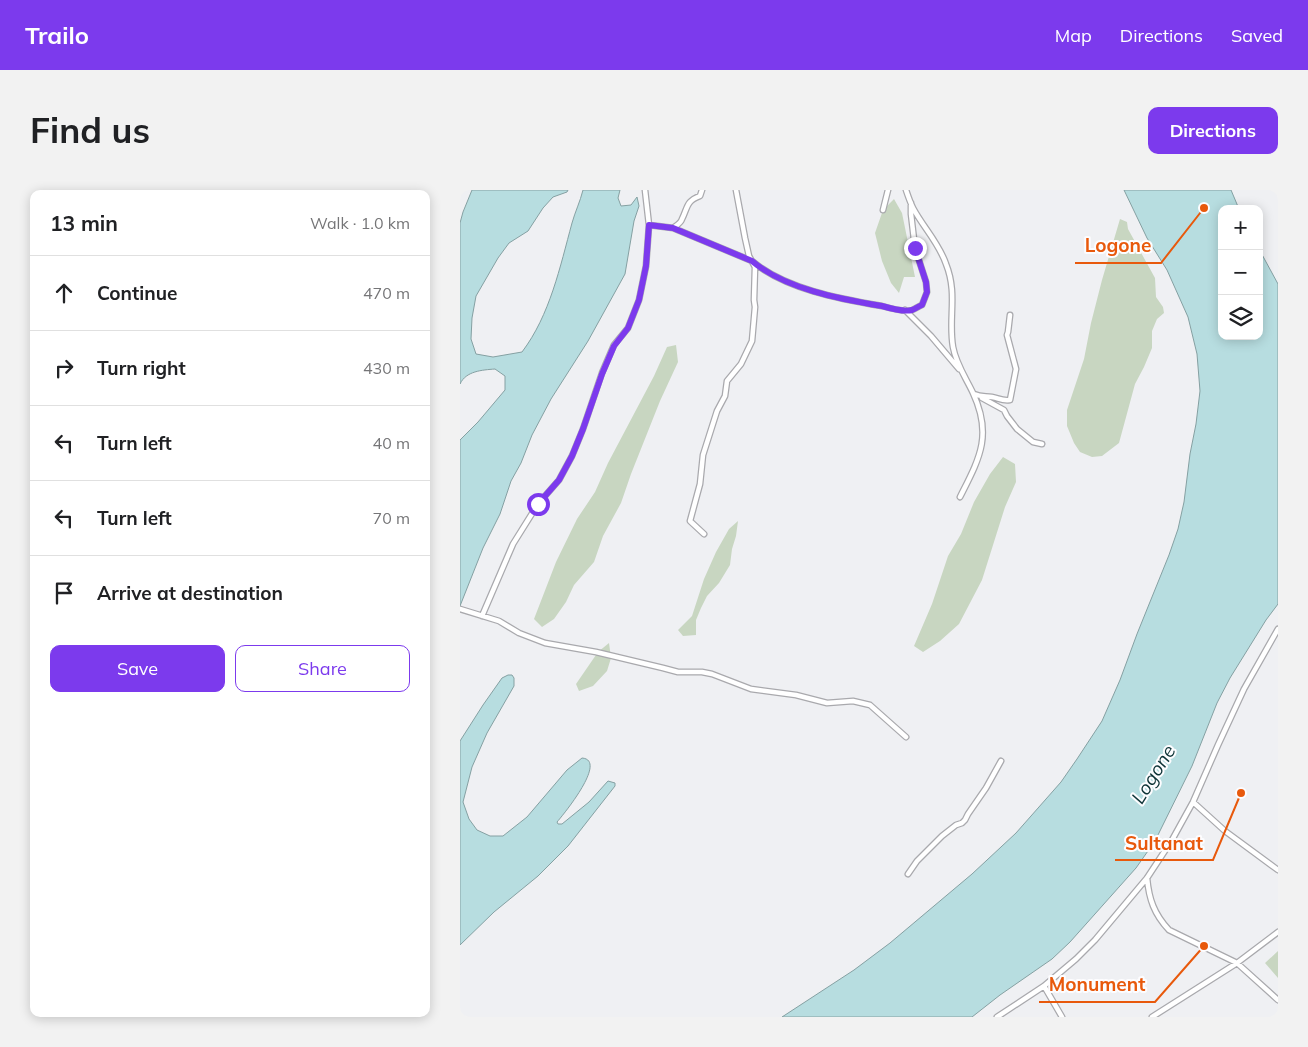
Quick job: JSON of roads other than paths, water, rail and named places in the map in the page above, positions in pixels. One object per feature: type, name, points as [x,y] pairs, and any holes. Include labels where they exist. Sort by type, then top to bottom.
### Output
[{"type":"street","points":[[482,616],[513,544],[538,504],[559,480],[572,456],[614,346],[628,328],[639,300],[646,266],[649,225],[645,190]]},
{"type":"street","points":[[673,228],[682,221],[687,205],[693,198],[700,196],[702,190]]},
{"type":"street","points":[[704,534],[690,521],[700,484],[703,455],[717,411],[725,396],[727,381],[741,364],[752,341],[756,307],[754,300],[755,267],[749,256],[744,238],[736,190]]},
{"type":"street","points":[[883,210],[888,190]]},
{"type":"street","points":[[906,190],[911,203],[941,252],[949,272],[953,294],[953,349],[962,372],[974,394],[982,422],[983,441],[978,459],[960,497]]},
{"type":"street","points":[[649,225],[673,228],[752,261],[776,277],[820,293],[849,301],[912,310],[922,305],[927,292],[926,282],[915,248],[910,214],[911,203]]},
{"type":"street","points":[[905,310],[931,336],[962,372]]},
{"type":"street","points":[[981,397],[992,397],[1002,401],[1010,400],[1016,369],[1007,335],[1010,315]]},
{"type":"street","points":[[974,394],[1004,410],[1017,429],[1033,442],[1042,444]]},
{"type":"street","points":[[460,609],[499,621],[519,633],[546,643],[596,652],[678,672],[712,674],[751,689],[796,695],[828,703],[853,701],[870,705],[906,737]]},
{"type":"street","points":[[997,1017],[1044,986],[1076,959],[1096,940],[1147,878],[1172,840],[1193,802],[1244,689],[1278,629]]},
{"type":"street","points":[[908,874],[934,843],[956,824],[962,823],[965,820],[1001,761]]},
{"type":"street","points":[[1193,802],[1225,831],[1278,870]]},
{"type":"street","points":[[1147,878],[1152,903],[1162,922],[1169,930],[1237,962],[1278,1000]]},
{"type":"street","points":[[1152,1017],[1237,962],[1278,932]]},
{"type":"street","points":[[1044,986],[1062,1017]]},
{"type":"water","points":[[472,190],[568,190],[553,197],[543,208],[528,231],[509,243],[476,296],[471,339],[476,354],[493,357],[522,352],[532,338],[553,290],[583,190],[620,190],[618,198],[621,206],[631,205],[637,197],[639,206],[634,221],[625,274],[588,341],[551,399],[532,435],[521,463],[511,481],[500,514],[483,548],[460,606],[460,440],[505,390],[505,376],[495,369],[470,374],[460,384],[460,223]]},
{"type":"water","points":[[1124,190],[1231,190],[1237,205],[1218,205],[1218,340],[1263,340],[1263,256],[1278,284],[1278,604],[1230,678],[1217,703],[1192,766],[1155,841],[1136,868],[1070,942],[1052,959],[972,1017],[782,1017],[854,970],[890,943],[972,874],[1016,833],[1061,782],[1102,721],[1120,680],[1178,529],[1184,502],[1200,391],[1197,354],[1188,317],[1167,270],[1147,238]]},
{"type":"water","points":[[512,675],[514,678],[514,686],[487,733],[472,767],[463,802],[469,819],[477,830],[490,836],[503,836],[527,817],[567,770],[582,758],[589,761],[590,768],[587,777],[575,799],[557,822],[558,824],[562,824],[589,802],[608,781],[615,783],[615,786],[568,846],[538,876],[494,912],[460,945],[460,741],[502,678]]},
{"type":"place","name":"Logone","points":[[1204,208]]},
{"type":"place","name":"Sultanat","points":[[1241,793]]},
{"type":"place","name":"Monument","points":[[1204,946]]}]
